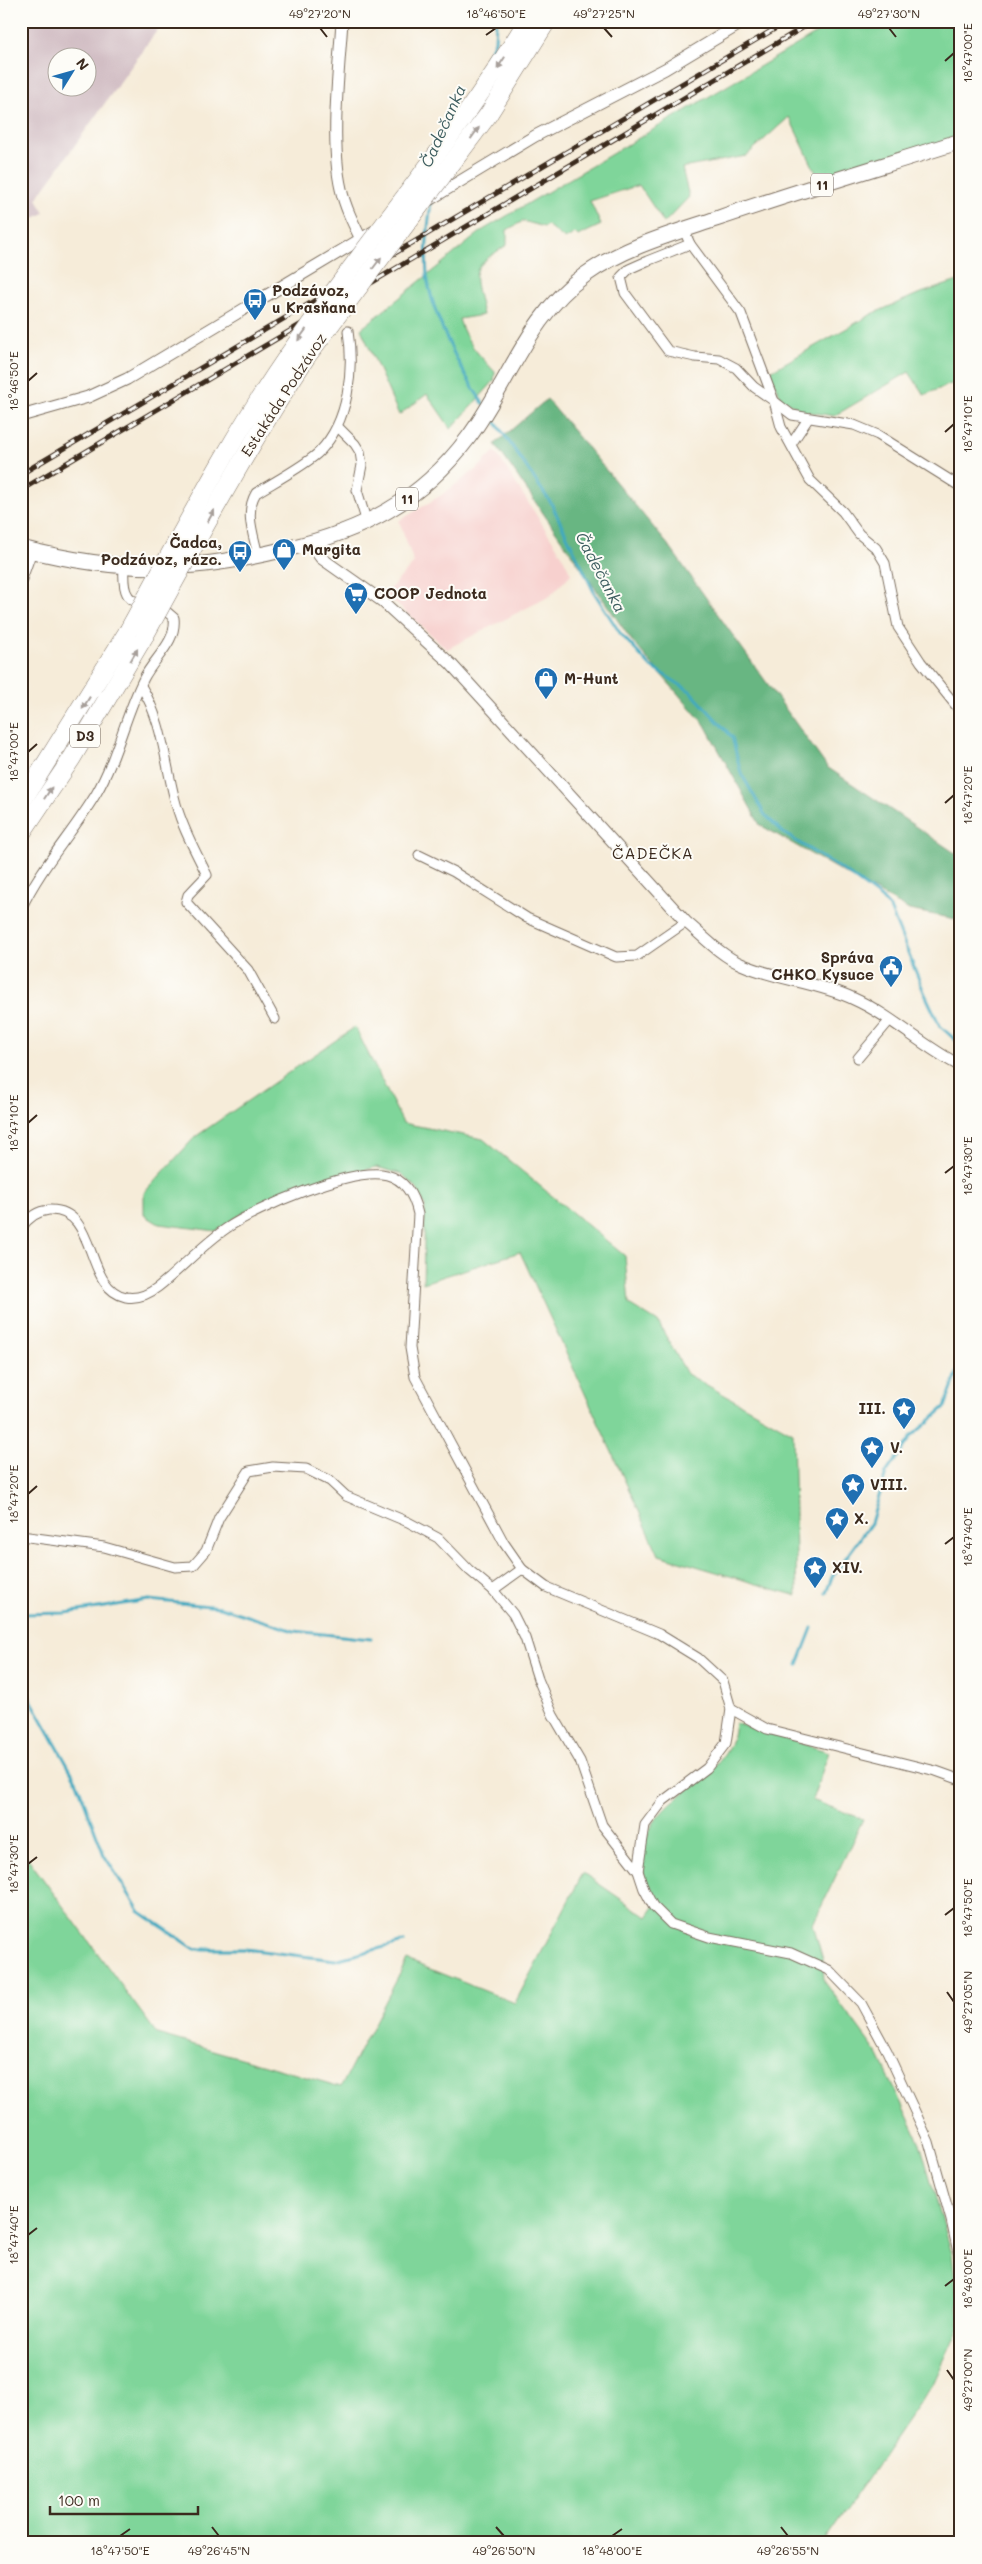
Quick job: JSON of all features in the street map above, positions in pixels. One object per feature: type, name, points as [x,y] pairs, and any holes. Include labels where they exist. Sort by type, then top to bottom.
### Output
[{"type":"highway","name":"Estakáda Podzávoz","points":[[137,633],[228,449],[267,386],[334,291],[477,101],[527,21]]},
{"type":"highway","name":"Estakáda Podzávoz","points":[[137,633],[280,396],[307,356],[488,115],[547,21]]},
{"type":"highway","name":"D3","points":[[21,803],[87,701],[137,633]]},
{"type":"highway","name":"D3","points":[[21,834],[105,704],[137,633]]},
{"type":"main road","name":"11","points":[[26,550],[82,562],[124,567],[188,568],[258,556],[310,544],[367,523],[394,508],[428,483],[456,452],[480,421],[546,314],[582,277],[629,250],[687,237],[961,141]]},
{"type":"street","points":[[342,21],[337,112],[340,188],[347,209],[361,239]]},
{"type":"street","points":[[21,416],[88,397],[128,379],[536,136],[665,69],[745,21]]},
{"type":"street","points":[[961,487],[878,435],[854,425],[792,415],[774,402],[754,387],[736,368],[719,359],[695,357],[668,351],[625,293],[621,281],[629,269],[687,237],[741,313],[774,402],[781,427],[810,480],[843,512],[858,534],[876,548],[887,571],[898,627],[921,662],[961,712]]},
{"type":"street","points":[[258,556],[249,512],[250,503],[256,493],[320,452],[338,427],[349,386],[348,331]]},
{"type":"street","points":[[792,444],[808,419]]},
{"type":"street","points":[[338,427],[360,452],[362,465],[357,490],[367,523]]},
{"type":"street","points":[[310,544],[321,558],[382,601],[451,664],[686,922],[738,963],[756,971],[835,991],[867,1005],[921,1043],[961,1066]]},
{"type":"street","points":[[21,582],[26,550]]},
{"type":"street","points":[[21,909],[51,856],[96,794],[121,742],[141,686],[152,666],[170,641],[175,625],[171,613],[165,608],[154,604],[134,602],[129,598],[124,584],[124,567]]},
{"type":"street","points":[[141,686],[154,712],[159,728],[181,822],[207,875],[188,895],[186,902],[248,970],[275,1019]]},
{"type":"street","points":[[419,855],[454,872],[527,918],[616,957],[636,956],[686,922]]},
{"type":"street","points":[[858,1058],[890,1020]]},
{"type":"street","points":[[21,1228],[32,1216],[45,1210],[53,1210],[68,1215],[74,1220],[85,1237],[104,1283],[120,1295],[139,1297],[158,1287],[218,1234],[267,1207],[303,1192],[361,1175],[385,1174],[400,1181],[413,1196],[418,1214],[410,1348],[411,1364],[416,1377],[500,1534],[522,1569],[546,1587],[659,1634],[698,1658],[723,1681],[732,1709],[726,1743],[707,1768],[664,1801],[645,1825],[638,1871]]},
{"type":"street","points":[[21,1536],[104,1547],[175,1567],[193,1566],[206,1551],[218,1518],[249,1471],[273,1466],[306,1469],[330,1481],[346,1496],[408,1522],[438,1538],[468,1570],[493,1590],[513,1614],[525,1638],[538,1679],[553,1715],[580,1761],[602,1825],[638,1871],[652,1906],[672,1924],[709,1937],[791,1953],[829,1970],[861,2003],[887,2051],[929,2142],[951,2220],[961,2266]]},
{"type":"street","points":[[493,1590],[522,1569]]},
{"type":"street","points":[[732,1709],[767,1729],[936,1771],[961,1780]]},
{"type":"shaded area","points":[[45,21],[163,22],[37,198],[44,213],[21,225],[21,25]]},
{"type":"shaded area","points":[[495,451],[562,555],[571,574],[550,596],[447,649],[385,594],[414,563],[399,521],[440,496],[478,468]]},
{"type":"green space","points":[[837,21],[961,21],[961,140],[818,177],[789,117],[746,156],[682,168],[689,197],[664,223],[639,185],[590,201],[601,225],[578,236],[575,233],[565,239],[547,225],[544,227],[523,221],[507,230],[507,245],[485,261],[476,273],[477,289],[483,315],[459,319],[469,341],[495,372],[494,381],[451,429],[427,394],[399,415],[361,329],[483,230]]},
{"type":"green space","points":[[961,280],[961,380],[924,395],[909,372],[834,416],[803,411],[782,399],[769,372],[872,314],[918,294]]},
{"type":"green space","points":[[547,399],[669,546],[827,767],[961,857],[961,920],[909,910],[760,825],[705,725],[632,641],[495,444]]},
{"type":"green space","points":[[355,1027],[403,1123],[483,1139],[625,1256],[629,1304],[658,1322],[687,1374],[793,1433],[797,1596],[659,1555],[520,1252],[423,1283],[425,1205],[417,1189],[402,1174],[376,1167],[302,1189],[247,1210],[216,1231],[159,1224],[144,1215],[144,1193],[195,1137]]},
{"type":"green space","points":[[735,1723],[829,1752],[812,1800],[863,1819],[813,1924],[823,1960],[824,1981],[879,2056],[920,2143],[952,2254],[960,2325],[934,2382],[823,2543],[21,2543],[21,1849],[157,2034],[341,2087],[407,1960],[515,2003],[583,1873],[647,1917],[656,1904],[646,1881],[643,1868],[645,1845],[652,1827],[662,1812],[719,1762],[730,1745]]},
{"type":"waterway","name":"Čadečanka","points":[[469,96],[495,41],[496,21]]},
{"type":"waterway","name":"Čadečanka","points":[[431,202],[426,256],[430,291],[441,325],[457,360],[484,405]]},
{"type":"waterway","name":"Čadečanka","points":[[490,414],[551,503],[595,594],[620,633],[650,666],[690,691],[732,737],[741,773],[765,815],[785,834],[850,875],[881,898],[890,908],[940,1026],[961,1045]]},
{"type":"waterway","points":[[826,1593],[832,1577],[871,1523],[886,1473],[912,1436],[945,1407],[961,1362]]},
{"type":"waterway","points":[[21,1614],[66,1613],[149,1600],[220,1607],[294,1631],[371,1639]]},
{"type":"waterway","points":[[798,1664],[812,1628]]},
{"type":"waterway","points":[[21,1682],[77,1782],[104,1855],[140,1912],[195,1949],[245,1949],[335,1960],[404,1942]]},
{"type":"railway","points":[[21,474],[788,21]]},
{"type":"railway","points":[[21,490],[814,21]]},
{"type":"place","name":"Podzávoz, u Krasňana","points":[[255,321]]},
{"type":"place","name":"Margita","points":[[284,571]]},
{"type":"place","name":"Čadca, Podzávoz, rázc.","points":[[240,573]]},
{"type":"place","name":"COOP Jednota","points":[[356,615]]},
{"type":"place","name":"M-Hunt","points":[[546,700]]},
{"type":"place","name":"Správa CHKO Kysuce","points":[[891,988]]},
{"type":"place","name":"III.","points":[[904,1430]]},
{"type":"place","name":"V.","points":[[872,1469]]},
{"type":"place","name":"VIII.","points":[[853,1506]]},
{"type":"place","name":"X.","points":[[837,1540]]},
{"type":"place","name":"XIV.","points":[[815,1589]]},
{"type":"district","name":"ČADEČKA","points":[[653,853]]}]
